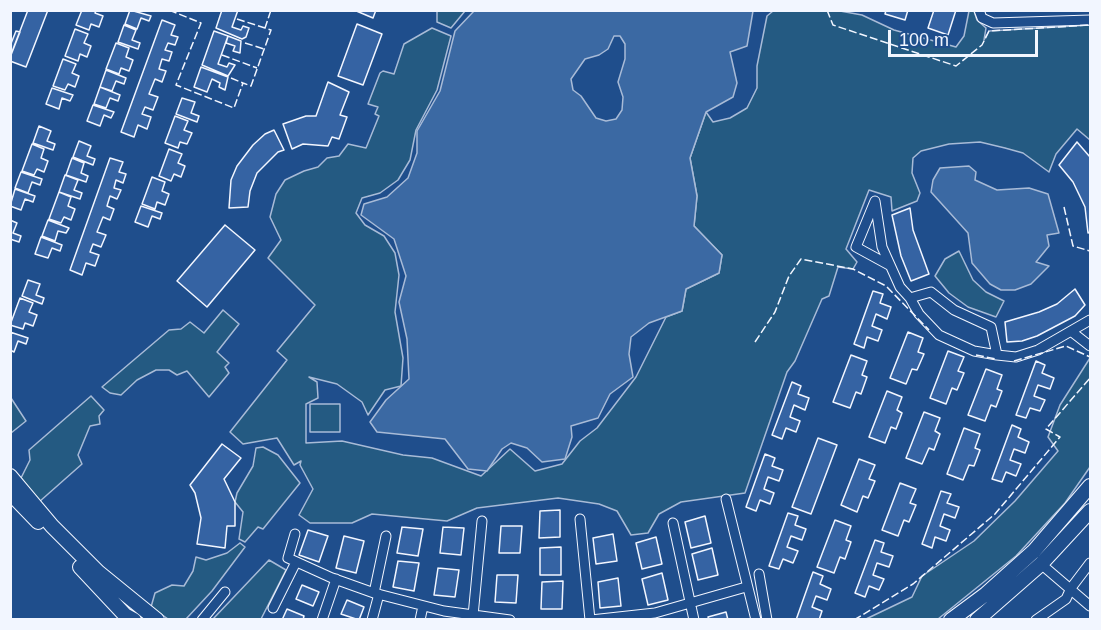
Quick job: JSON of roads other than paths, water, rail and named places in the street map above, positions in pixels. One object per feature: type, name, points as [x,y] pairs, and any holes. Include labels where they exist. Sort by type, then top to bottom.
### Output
[{"type":"street","points":[[979,10],[982,18],[993,23],[1090,20]]},
{"type":"street","points":[[889,265],[856,247],[874,201],[882,247],[889,265],[900,287],[910,298],[919,314],[939,335],[974,351],[1016,357],[1038,350],[1090,320]]},
{"type":"street","points":[[910,298],[931,292],[954,310],[991,327],[997,355]]},
{"type":"street","points":[[1072,332],[1090,346]]},
{"type":"street","points":[[10,476],[52,526],[98,572],[157,620]]},
{"type":"street","points":[[951,620],[986,594],[1034,551],[1090,486]]},
{"type":"street","points":[[10,493],[125,615],[134,620]]},
{"type":"street","points":[[726,500],[756,620]]},
{"type":"street","points":[[977,620],[1041,564],[1090,511]]},
{"type":"street","points":[[580,519],[591,620],[647,616],[746,587]]},
{"type":"street","points":[[469,617],[482,521]]},
{"type":"street","points":[[673,523],[694,620]]},
{"type":"street","points":[[295,534],[288,558],[336,579],[377,593],[469,617],[510,620]]},
{"type":"street","points":[[372,620],[386,536]]},
{"type":"street","points":[[273,608],[296,561]]},
{"type":"street","points":[[1036,620],[1066,599],[1071,588],[1090,563]]},
{"type":"street","points":[[1041,564],[1090,606]]},
{"type":"street","points":[[759,574],[767,620]]},
{"type":"street","points":[[321,620],[336,579]]},
{"type":"street","points":[[202,620],[225,592]]},
{"type":"street","points":[[420,620],[423,606]]}]
